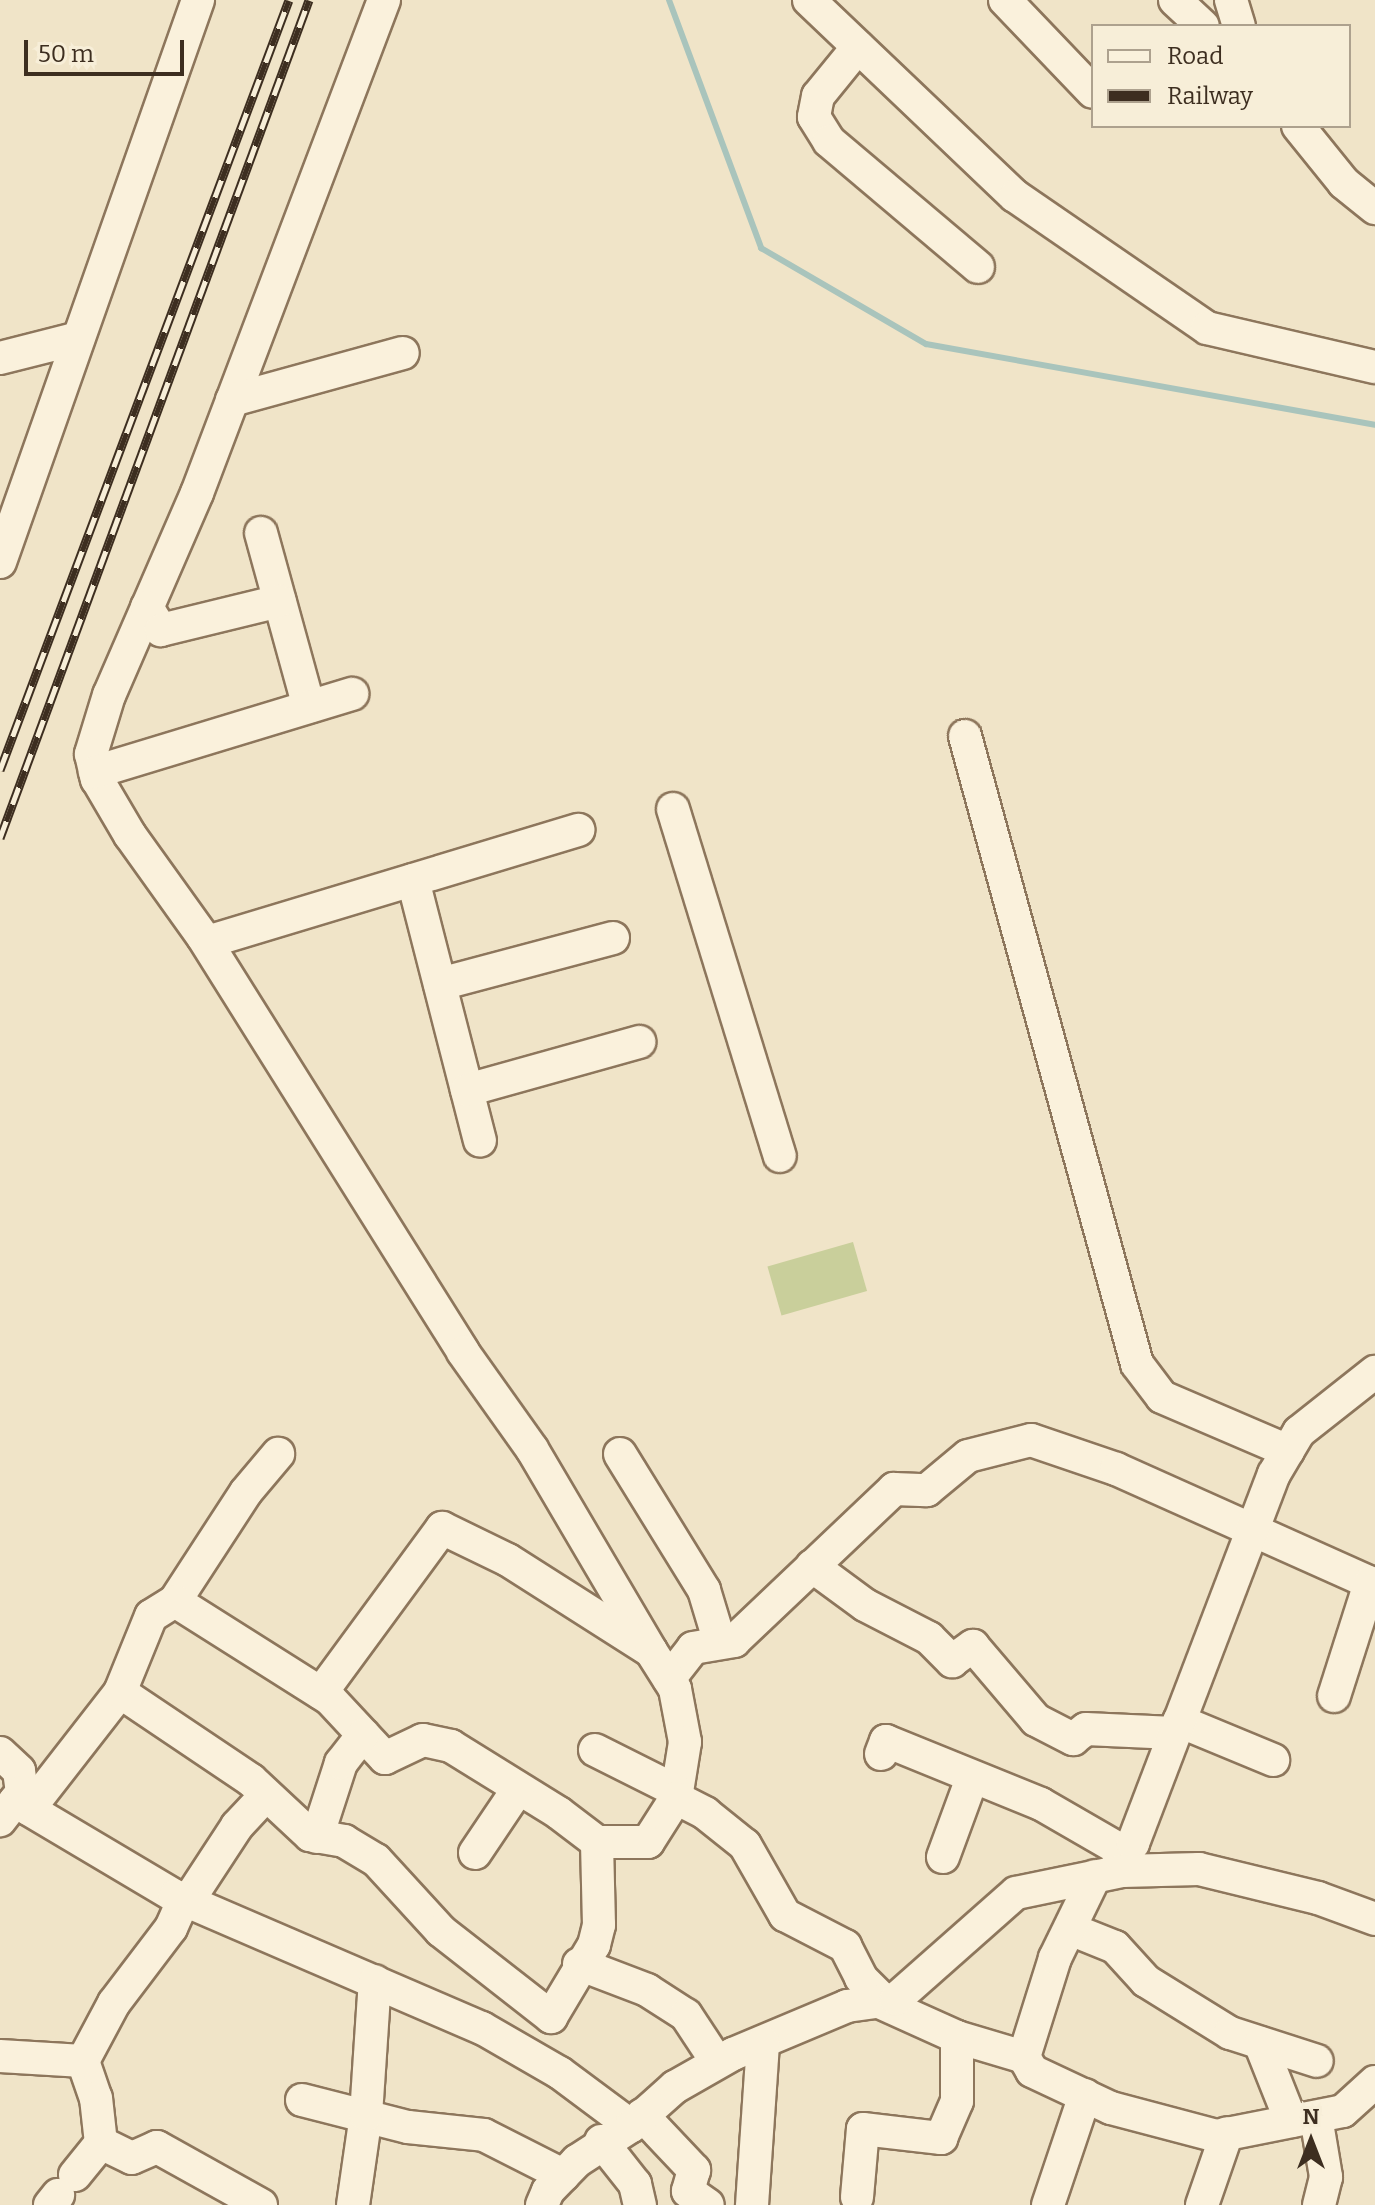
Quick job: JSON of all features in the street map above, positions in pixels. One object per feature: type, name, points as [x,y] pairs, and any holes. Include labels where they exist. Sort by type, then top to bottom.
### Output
[{"type":"street","points":[[0,562],[198,0]]},
{"type":"street","points":[[175,1601],[321,1693],[385,1758],[423,1740],[451,1746],[597,1842],[648,1842],[676,1795],[685,1742],[669,1679],[532,1449],[463,1352],[207,942],[130,835],[95,772],[91,754],[109,695],[232,400],[384,0]]},
{"type":"street","points":[[809,0],[1015,196],[1207,328],[1375,367]]},
{"type":"street","points":[[1005,0],[1091,90]]},
{"type":"street","points":[[1175,0],[1201,24]]},
{"type":"street","points":[[1231,0],[1238,24]]},
{"type":"street","points":[[858,47],[818,96],[814,117],[829,141],[978,267]]},
{"type":"street","points":[[1300,128],[1344,183],[1375,208]]},
{"type":"street","points":[[0,358],[79,338]]},
{"type":"street","points":[[232,400],[403,353]]},
{"type":"street","points":[[261,533],[309,707]]},
{"type":"street","points":[[147,607],[161,630],[280,601]]},
{"type":"street","points":[[95,772],[352,694]]},
{"type":"street","points":[[965,736],[1137,1364],[1162,1397],[1288,1451]]},
{"type":"street","points":[[673,809],[780,1156]]},
{"type":"street","points":[[207,942],[579,830]]},
{"type":"street","points":[[413,880],[480,1141]]},
{"type":"street","points":[[440,984],[613,938]]},
{"type":"street","points":[[467,1090],[639,1042]]},
{"type":"street","points":[[1024,2057],[1055,1958],[1070,1929],[1111,1867],[1177,1727],[1254,1528],[1288,1451],[1299,1432],[1375,1372]]},
{"type":"street","points":[[669,1679],[693,1648],[734,1641],[894,1489],[927,1490],[968,1456],[1031,1440],[1116,1469],[1254,1528],[1372,1584],[1334,1696]]},
{"type":"street","points":[[15,1810],[120,1692],[151,1616],[175,1601],[246,1492],[278,1454]]},
{"type":"street","points":[[620,1454],[704,1590],[720,1643]]},
{"type":"street","points":[[321,1693],[442,1528],[558,1589],[651,1651]]},
{"type":"street","points":[[812,1566],[865,1605],[929,1638],[952,1661],[973,1646],[1036,1720],[1073,1739],[1086,1729],[1177,1727],[1273,1760]]},
{"type":"street","points":[[120,1692],[266,1795],[317,1837],[344,1841],[376,1860],[441,1931],[551,2017],[579,1964],[594,1945],[599,1925],[597,1842]]},
{"type":"street","points":[[317,1837],[341,1763],[363,1735]]},
{"type":"street","points":[[881,1754],[886,1741],[1041,1804],[1111,1867]]},
{"type":"street","points":[[595,1750],[705,1813],[745,1845],[785,1915],[845,1946],[861,1978],[880,2001],[957,2037],[1024,2057],[1032,2071],[1085,2095],[1176,2129],[1227,2133],[1363,2112],[1375,2082]]},
{"type":"street","points":[[0,1753],[19,1771],[22,1792],[15,1810]]},
{"type":"street","points":[[943,1857],[972,1778]]},
{"type":"street","points":[[475,1853],[518,1789]]},
{"type":"street","points":[[61,2192],[101,2143],[96,2098],[83,2061],[114,2003],[171,1928],[223,1846],[266,1795]]},
{"type":"street","points":[[15,1810],[186,1900],[327,1965],[375,1981],[512,2044],[636,2121],[694,2170],[688,2191],[708,2205]]},
{"type":"street","points":[[542,2205],[563,2175],[601,2141],[636,2121],[717,2062],[847,2006],[896,1999],[1016,1893],[1111,1867],[1199,1869],[1318,1898],[1375,1919]]},
{"type":"street","points":[[1070,1929],[1115,1947],[1146,1981],[1230,2033],[1317,2061]]},
{"type":"street","points":[[579,1964],[647,1990],[686,2015],[717,2062]]},
{"type":"street","points":[[353,2205],[366,2115],[375,1981]]},
{"type":"street","points":[[857,2197],[863,2129],[941,2138],[957,2101],[957,2037]]},
{"type":"street","points":[[752,2205],[763,2042]]},
{"type":"street","points":[[1260,2043],[1304,2119],[1326,2177],[1319,2205]]},
{"type":"street","points":[[0,2056],[83,2061]]},
{"type":"street","points":[[1048,2205],[1085,2095]]},
{"type":"street","points":[[302,2100],[408,2127],[454,2127],[484,2135],[563,2175]]},
{"type":"street","points":[[1202,2205],[1227,2133]]},
{"type":"street","points":[[601,2141],[635,2184],[640,2205]]},
{"type":"street","points":[[101,2143],[132,2158],[157,2147],[261,2205]]},
{"type":"green space","points":[[853,1242],[867,1291],[782,1316],[767,1267]]},
{"type":"waterway","points":[[669,0],[761,248],[926,344],[1375,425]]},
{"type":"railway","points":[[0,770],[289,0]]},
{"type":"railway","points":[[0,838],[309,0]]}]
